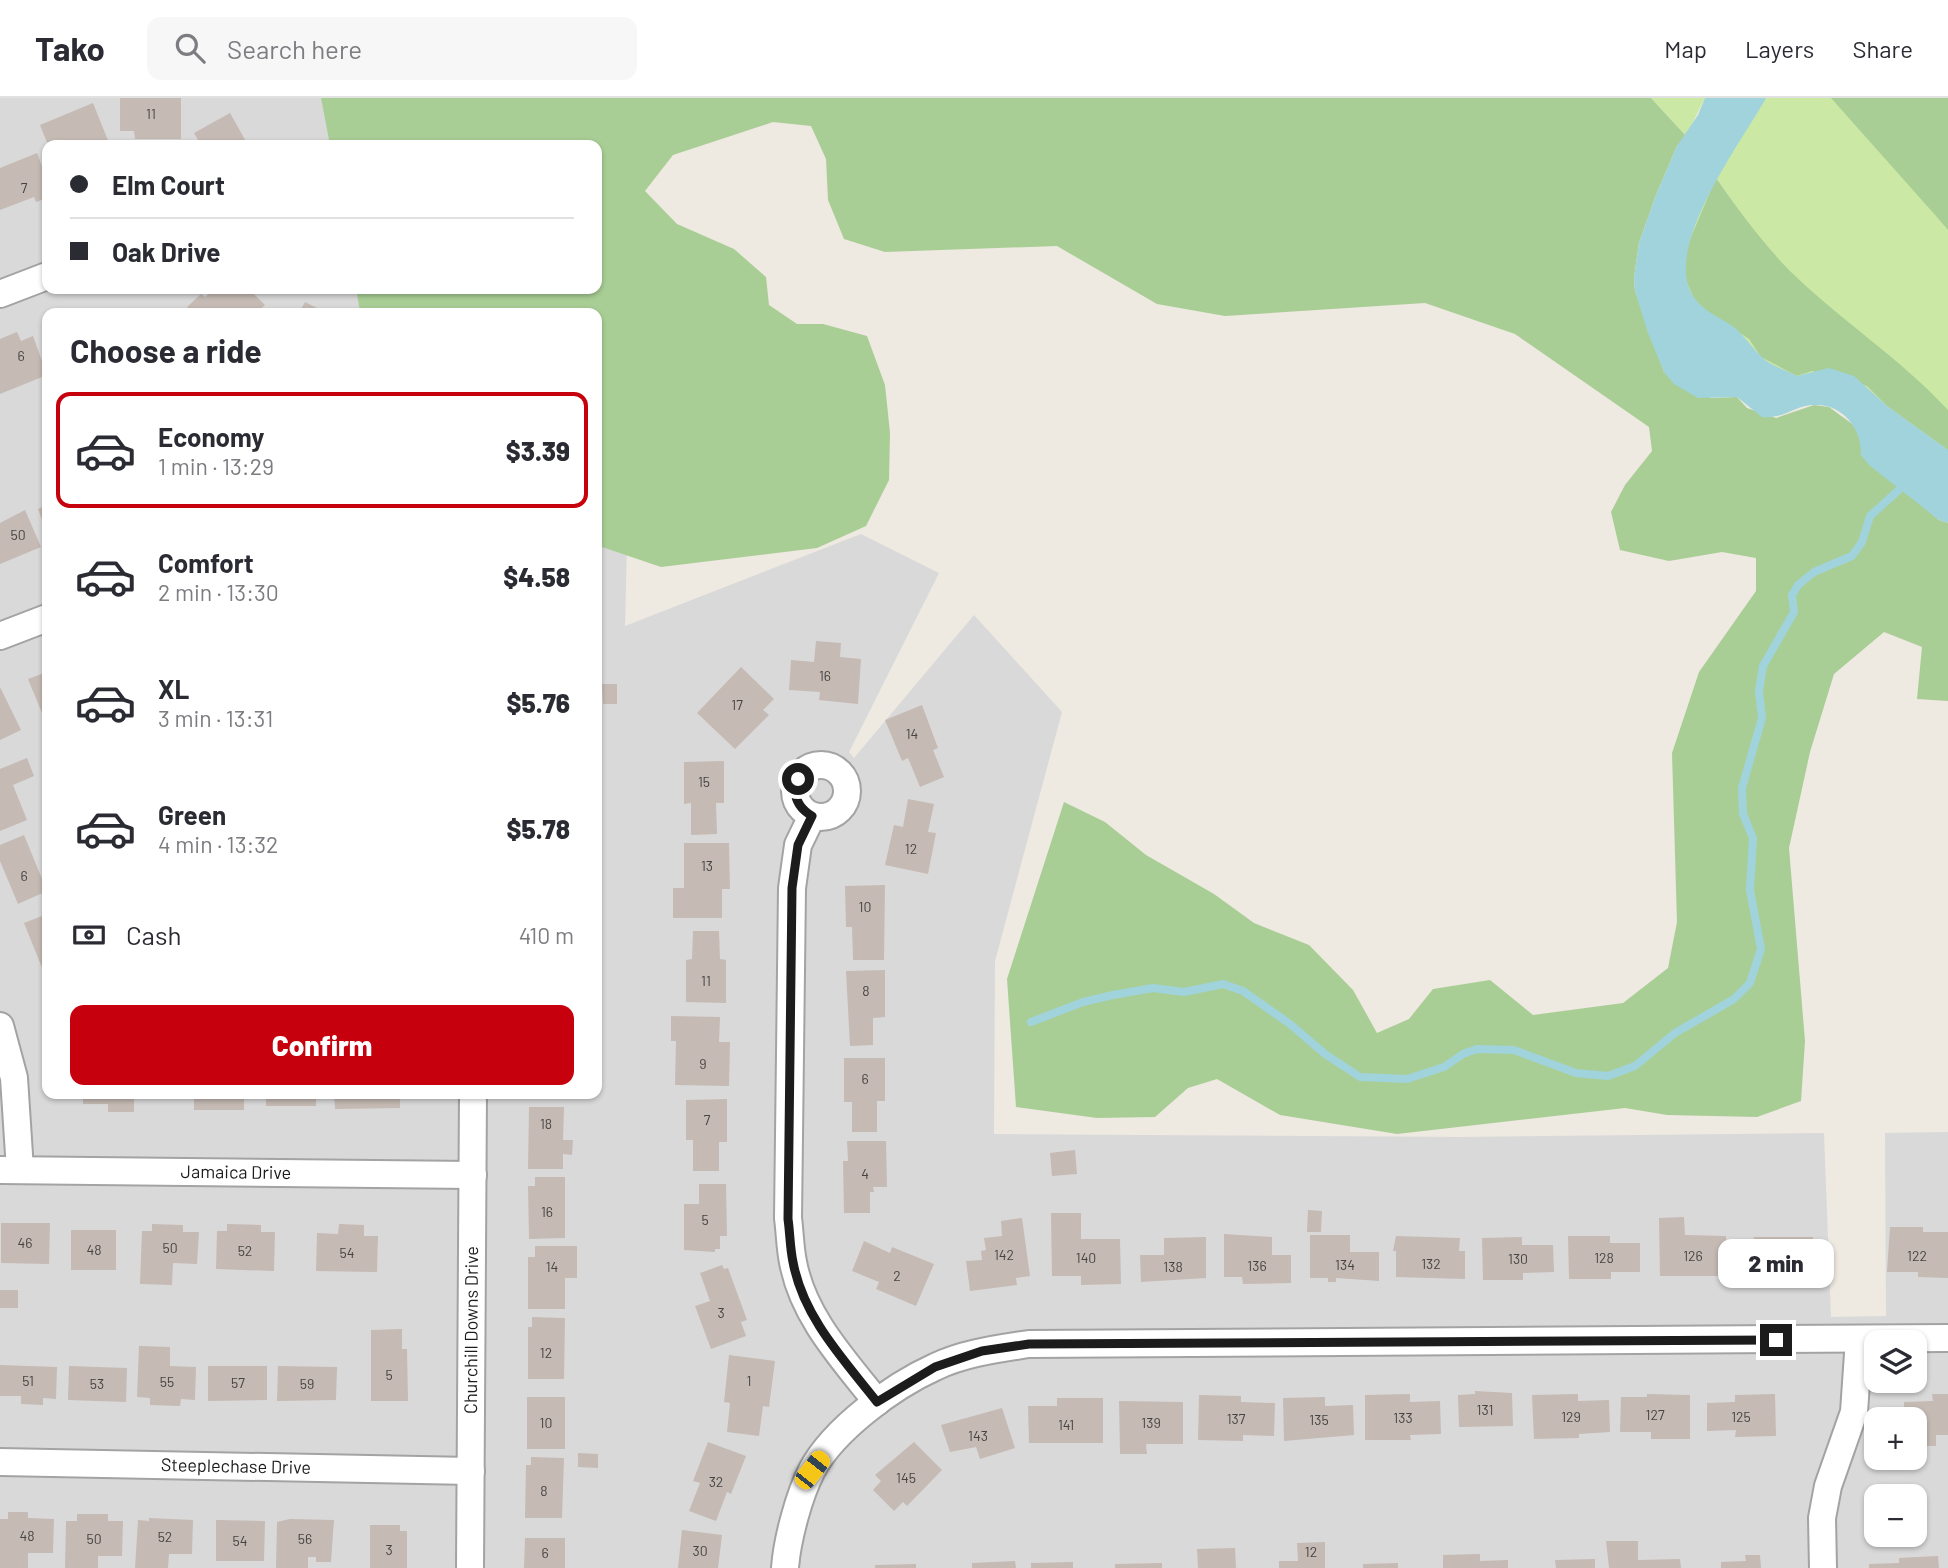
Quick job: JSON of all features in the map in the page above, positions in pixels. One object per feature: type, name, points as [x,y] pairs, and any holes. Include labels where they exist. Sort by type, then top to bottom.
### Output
[{"type":"street","points":[[0,294],[42,278]]},
{"type":"street","points":[[0,636],[42,620]]},
{"type":"street","points":[[812,816],[798,845],[792,888],[788,1219],[793,1263],[804,1297],[825,1336],[877,1402]]},
{"type":"street","points":[[0,1026],[14,1078],[10,1170]]},
{"type":"street","name":"Churchill Downs Drive","points":[[470,1568],[473,1099]]},
{"type":"street","name":"Jamaica Drive","points":[[10,1170],[473,1175]]},
{"type":"street","points":[[785,1568],[787,1546],[812,1470],[840,1434],[877,1402],[935,1367],[982,1351],[1029,1344],[1948,1338]]},
{"type":"street","points":[[1823,1568],[1822,1518],[1828,1486],[1854,1412],[1859,1339]]},
{"type":"street","name":"Steeplechase Drive","points":[[0,1462],[471,1471]]},
{"type":"shaded area","points":[[0,98],[342,98],[355,140],[42,140],[42,294],[403,294],[407,308],[42,308],[42,1099],[602,1099],[602,469],[627,544],[625,626],[861,534],[939,573],[849,752],[854,758],[974,615],[1062,712],[995,961],[994,1134],[1461,1137],[1824,1133],[1831,1317],[1886,1316],[1885,1133],[1948,1132],[1948,1568],[0,1568]]},
{"type":"green space","points":[[321,98],[1651,98],[1686,136],[1677,146],[1656,195],[1639,243],[1634,278],[1635,291],[1664,372],[1711,398],[1737,397],[1747,408],[1776,418],[1814,405],[1829,407],[1855,426],[1862,439],[1861,455],[1939,520],[1948,523],[1948,701],[1917,699],[1922,647],[1884,632],[1834,674],[1810,752],[1789,848],[1805,1041],[1801,1101],[1757,1117],[1667,1115],[1625,1108],[1397,1134],[1280,1115],[1217,1079],[1188,1088],[1155,1117],[1097,1118],[1016,1107],[1007,979],[1064,802],[1105,822],[1146,855],[1214,894],[1254,923],[1309,945],[1353,990],[1377,1033],[1409,1019],[1433,989],[1490,980],[1533,1015],[1623,1003],[1668,968],[1677,922],[1672,753],[1699,672],[1756,591],[1756,558],[1722,552],[1669,561],[1620,550],[1611,512],[1625,485],[1652,451],[1649,427],[1515,334],[1425,303],[1225,316],[1157,304],[1057,246],[885,252],[844,239],[828,200],[826,159],[811,126],[773,122],[673,155],[645,191],[677,224],[734,249],[766,277],[769,305],[797,324],[823,324],[867,336],[885,385],[890,433],[889,480],[866,526],[817,548],[661,567],[602,547],[602,308],[359,308],[357,294],[602,294],[602,140],[329,140]]},
{"type":"green space","points":[[1651,98],[1705,98],[1686,136]]},
{"type":"green space","points":[[1723,98],[1948,98],[1948,473],[1874,416],[1670,325]]},
{"type":"green space","points":[[1831,98],[1948,98],[1948,230],[1936,216]]},
{"type":"green space","points":[[1716,178],[1751,226],[1790,271],[1910,373],[1948,410],[1948,450],[1887,406],[1867,386],[1812,371],[1797,376],[1761,357],[1749,339],[1708,312],[1694,299],[1686,280],[1684,259]]},
{"type":"water","points":[[1705,98],[1766,98],[1707,198],[1695,227],[1687,255],[1687,280],[1696,300],[1709,312],[1735,328],[1768,362],[1797,376],[1829,368],[1854,376],[1887,406],[1948,450],[1948,523],[1939,520],[1869,465],[1861,455],[1854,427],[1834,409],[1815,405],[1777,416],[1762,417],[1737,397],[1698,398],[1674,384],[1664,372],[1635,291],[1639,243],[1677,146],[1698,115]]},
{"type":"building","points":[[120,98],[181,98],[181,139],[135,139],[134,131],[120,131]]},
{"type":"building","points":[[93,103],[108,140],[46,140],[40,125]]},
{"type":"building","points":[[230,113],[245,140],[198,140],[194,133]]},
{"type":"building","points":[[37,153],[42,166],[42,200],[36,202],[34,197],[0,210],[0,168]]},
{"type":"building","points":[[201,294],[205,297],[208,294],[254,294],[265,305],[262,308],[187,307]]},
{"type":"building","points":[[305,302],[317,308],[302,308]]},
{"type":"building","points":[[17,332],[21,341],[33,336],[42,361],[42,377],[0,394],[0,339]]},
{"type":"building","points":[[25,510],[41,547],[0,564],[0,523]]},
{"type":"building","points":[[816,641],[841,643],[840,657],[861,659],[858,704],[819,700],[820,692],[789,690],[791,660],[814,662]]},
{"type":"building","points":[[741,667],[774,699],[763,710],[769,715],[735,749],[697,713]]},
{"type":"building","points":[[42,674],[42,713],[28,679]]},
{"type":"building","points":[[602,684],[617,684],[617,704],[603,704]]},
{"type":"building","points":[[0,687],[21,730],[0,740]]},
{"type":"building","points":[[922,705],[938,748],[933,750],[944,777],[920,787],[908,758],[902,761],[885,720]]},
{"type":"building","points":[[27,758],[34,776],[13,785],[27,820],[0,831],[0,769]]},
{"type":"building","points":[[724,761],[724,803],[716,803],[717,834],[691,835],[691,803],[684,804],[684,762]]},
{"type":"building","points":[[908,799],[934,804],[928,832],[936,833],[928,874],[885,865],[894,825],[903,827]]},
{"type":"building","points":[[24,835],[42,879],[42,893],[18,904],[0,861],[0,845]]},
{"type":"building","points":[[684,843],[729,843],[730,889],[722,889],[722,918],[673,918],[673,888],[684,888]]},
{"type":"building","points":[[885,885],[884,960],[853,960],[852,927],[846,927],[845,886]]},
{"type":"building","points":[[42,916],[42,968],[24,923]]},
{"type":"building","points":[[693,931],[719,931],[720,959],[726,960],[726,1003],[686,1002],[686,960],[692,959]]},
{"type":"building","points":[[885,970],[885,1017],[873,1018],[873,1045],[850,1046],[846,971]]},
{"type":"building","points":[[671,1016],[720,1017],[719,1042],[730,1042],[729,1086],[675,1085],[676,1041],[671,1041]]},
{"type":"building","points":[[844,1058],[885,1058],[885,1101],[877,1101],[877,1132],[852,1132],[852,1102],[844,1102]]},
{"type":"building","points":[[83,1099],[134,1099],[134,1112],[108,1112],[108,1104],[83,1104]]},
{"type":"building","points":[[194,1099],[244,1099],[244,1110],[194,1110]]},
{"type":"building","points":[[266,1099],[316,1099],[316,1106],[266,1106]]},
{"type":"building","points":[[334,1099],[400,1099],[400,1108],[335,1109]]},
{"type":"building","points":[[727,1099],[727,1142],[719,1142],[719,1171],[693,1171],[693,1140],[686,1140],[686,1100]]},
{"type":"building","points":[[529,1107],[564,1107],[563,1140],[573,1140],[572,1155],[563,1154],[563,1169],[528,1169]]},
{"type":"building","points":[[847,1141],[886,1141],[887,1187],[873,1187],[874,1192],[870,1192],[870,1213],[844,1213],[843,1161],[848,1161]]},
{"type":"building","points":[[1075,1150],[1077,1174],[1052,1176],[1050,1153]]},
{"type":"building","points":[[535,1177],[565,1177],[565,1238],[529,1239],[528,1186],[535,1186]]},
{"type":"building","points":[[699,1184],[726,1184],[727,1236],[720,1236],[720,1249],[715,1249],[715,1252],[684,1250],[684,1204],[699,1204]]},
{"type":"building","points":[[1308,1210],[1322,1211],[1321,1232],[1307,1232]]},
{"type":"building","points":[[1051,1213],[1081,1213],[1081,1239],[1120,1239],[1121,1284],[1081,1285],[1081,1276],[1052,1276]]},
{"type":"building","points":[[1684,1217],[1685,1235],[1726,1236],[1727,1276],[1660,1276],[1659,1218]]},
{"type":"building","points":[[1022,1218],[1030,1276],[1016,1278],[1017,1285],[970,1291],[966,1261],[982,1260],[981,1251],[986,1250],[984,1238],[1002,1236],[1001,1221]]},
{"type":"building","points":[[1,1223],[50,1223],[49,1264],[1,1263]]},
{"type":"building","points":[[152,1224],[183,1225],[183,1232],[199,1232],[197,1264],[173,1263],[172,1285],[140,1284],[142,1231],[152,1231]]},
{"type":"building","points":[[227,1224],[261,1225],[261,1232],[275,1232],[274,1271],[216,1269],[217,1231],[227,1231]]},
{"type":"building","points":[[339,1224],[364,1225],[364,1236],[378,1236],[377,1272],[316,1271],[317,1233],[338,1234]]},
{"type":"building","points":[[1890,1227],[1923,1227],[1923,1232],[1948,1232],[1948,1278],[1918,1277],[1918,1272],[1887,1272]]},
{"type":"building","points":[[71,1230],[116,1230],[116,1270],[71,1270]]},
{"type":"building","points":[[1224,1234],[1272,1237],[1272,1255],[1291,1255],[1291,1283],[1243,1284],[1242,1277],[1224,1277]]},
{"type":"building","points":[[1310,1235],[1350,1235],[1350,1252],[1379,1252],[1379,1281],[1336,1278],[1336,1282],[1328,1282],[1328,1278],[1310,1278]]},
{"type":"building","points":[[1396,1236],[1460,1238],[1459,1251],[1465,1251],[1465,1279],[1396,1277],[1396,1251],[1393,1251]]},
{"type":"building","points":[[1568,1236],[1610,1236],[1610,1243],[1640,1243],[1640,1272],[1611,1272],[1611,1279],[1569,1279]]},
{"type":"building","points":[[1206,1237],[1206,1278],[1141,1282],[1140,1255],[1164,1255],[1164,1238]]},
{"type":"building","points":[[1522,1237],[1522,1245],[1553,1245],[1554,1272],[1523,1273],[1523,1280],[1483,1280],[1482,1238]]},
{"type":"building","points":[[1754,1237],[1813,1237],[1813,1276],[1773,1277],[1773,1270],[1745,1271],[1744,1243],[1754,1243]]},
{"type":"building","points":[[864,1241],[890,1253],[892,1247],[934,1264],[916,1306],[876,1289],[879,1282],[852,1271]]},
{"type":"building","points":[[535,1246],[577,1246],[577,1278],[565,1278],[565,1309],[528,1309],[528,1257],[535,1257]]},
{"type":"building","points":[[722,1265],[724,1269],[728,1268],[747,1320],[741,1322],[746,1336],[711,1349],[695,1306],[710,1301],[700,1273]]},
{"type":"building","points":[[0,1290],[18,1290],[18,1308],[0,1308]]},
{"type":"building","points":[[532,1317],[565,1318],[564,1379],[528,1379],[528,1327],[532,1327]]},
{"type":"building","points":[[402,1329],[402,1349],[407,1349],[408,1401],[371,1401],[371,1330]]},
{"type":"building","points":[[139,1346],[170,1347],[170,1366],[196,1367],[195,1400],[181,1399],[180,1406],[150,1405],[150,1398],[137,1397]]},
{"type":"building","points":[[729,1355],[775,1361],[769,1407],[763,1406],[759,1436],[727,1432],[730,1403],[724,1402]]},
{"type":"building","points":[[0,1365],[57,1367],[56,1399],[43,1398],[43,1405],[21,1404],[21,1396],[0,1396]]},
{"type":"building","points":[[69,1366],[127,1368],[126,1402],[68,1400]]},
{"type":"building","points":[[208,1366],[267,1366],[267,1400],[208,1401]]},
{"type":"building","points":[[278,1366],[337,1367],[336,1400],[277,1401]]},
{"type":"building","points":[[1475,1391],[1512,1393],[1513,1426],[1459,1427],[1458,1395],[1475,1394]]},
{"type":"building","points":[[1410,1394],[1410,1402],[1440,1401],[1441,1434],[1410,1435],[1411,1440],[1365,1440],[1365,1395]]},
{"type":"building","points":[[1578,1394],[1578,1401],[1609,1400],[1610,1432],[1579,1434],[1579,1438],[1534,1439],[1532,1395]]},
{"type":"building","points":[[1647,1394],[1690,1395],[1690,1439],[1651,1439],[1651,1432],[1620,1432],[1621,1397],[1647,1397]]},
{"type":"building","points":[[1775,1394],[1776,1436],[1735,1437],[1736,1430],[1707,1431],[1707,1403],[1735,1402],[1735,1395]]},
{"type":"building","points":[[1932,1394],[1948,1394],[1948,1435],[1936,1435],[1936,1446],[1927,1446],[1927,1407],[1904,1407],[1904,1402],[1933,1401]]},
{"type":"building","points":[[1199,1395],[1241,1396],[1241,1402],[1275,1403],[1274,1436],[1243,1435],[1243,1441],[1198,1440]]},
{"type":"building","points":[[527,1397],[565,1397],[565,1449],[527,1449]]},
{"type":"building","points":[[1325,1397],[1325,1406],[1353,1405],[1354,1435],[1284,1441],[1283,1398]]},
{"type":"building","points":[[1057,1398],[1103,1398],[1103,1443],[1029,1443],[1028,1406],[1057,1406]]},
{"type":"building","points":[[1119,1401],[1183,1402],[1183,1444],[1146,1444],[1147,1454],[1120,1454]]},
{"type":"building","points":[[1002,1408],[1015,1448],[980,1459],[976,1447],[950,1452],[941,1425]]},
{"type":"building","points":[[708,1442],[746,1456],[731,1494],[727,1492],[716,1521],[689,1511],[700,1483],[693,1481]]},
{"type":"building","points":[[914,1442],[942,1470],[907,1506],[903,1502],[894,1511],[873,1490],[881,1481],[875,1475]]},
{"type":"building","points":[[578,1453],[598,1454],[598,1468],[578,1467]]},
{"type":"building","points":[[531,1457],[564,1458],[562,1518],[525,1518],[526,1465],[531,1465]]},
{"type":"building","points":[[8,1512],[28,1512],[28,1518],[54,1519],[53,1553],[28,1553],[28,1568],[0,1568],[0,1519],[8,1519]]},
{"type":"building","points":[[77,1514],[108,1514],[108,1521],[123,1521],[122,1556],[98,1556],[98,1568],[65,1568],[66,1521],[77,1521]]},
{"type":"building","points":[[149,1518],[193,1520],[192,1554],[169,1554],[168,1568],[135,1568],[138,1520],[149,1521]]},
{"type":"building","points":[[290,1519],[334,1520],[331,1562],[316,1562],[316,1557],[308,1557],[308,1568],[276,1568],[277,1522]]},
{"type":"building","points":[[216,1520],[265,1521],[264,1561],[216,1561]]},
{"type":"building","points":[[370,1525],[400,1525],[400,1531],[407,1531],[407,1568],[370,1568]]},
{"type":"building","points":[[682,1530],[722,1535],[718,1568],[678,1568]]},
{"type":"building","points":[[525,1538],[565,1538],[565,1568],[524,1568]]},
{"type":"building","points":[[1606,1541],[1638,1541],[1638,1560],[1680,1559],[1681,1568],[1609,1568]]},
{"type":"building","points":[[1325,1542],[1325,1568],[1279,1568],[1279,1561],[1298,1561],[1297,1543]]},
{"type":"building","points":[[1235,1548],[1236,1568],[1198,1568],[1197,1549]]},
{"type":"building","points":[[1480,1554],[1480,1561],[1508,1560],[1508,1568],[1443,1568],[1443,1555]]},
{"type":"building","points":[[1745,1555],[1760,1555],[1761,1568],[1721,1568],[1721,1562],[1746,1561]]},
{"type":"building","points":[[1938,1556],[1939,1568],[1869,1568],[1869,1564],[1899,1563],[1899,1558]]},
{"type":"building","points":[[1595,1559],[1595,1568],[1556,1568],[1555,1560]]},
{"type":"building","points":[[1015,1561],[1016,1568],[972,1568],[972,1563]]},
{"type":"building","points":[[1073,1562],[1073,1568],[1031,1568],[1031,1563]]},
{"type":"building","points":[[1162,1563],[1162,1568],[1115,1568],[1115,1564]]},
{"type":"building","points":[[1398,1563],[1398,1568],[1363,1568],[1363,1564]]},
{"type":"building","points":[[916,1564],[916,1568],[875,1568],[875,1565]]},
{"type":"waterway","points":[[1031,1022],[1083,1002],[1113,995],[1153,988],[1184,992],[1223,984],[1243,991],[1290,1024],[1325,1054],[1360,1077],[1407,1079],[1444,1067],[1463,1054],[1477,1049],[1514,1050],[1576,1073],[1608,1076],[1635,1066],[1675,1033],[1734,999],[1750,983],[1761,949],[1750,890],[1753,838],[1743,814],[1742,788],[1762,718],[1759,691],[1763,666],[1794,612],[1792,595],[1798,585],[1814,572],[1852,556],[1862,542],[1870,516],[1901,488],[1910,486]]},
{"type":"route","points":[[798,779],[795,797],[804,811],[812,816],[798,845],[792,888],[788,1219],[793,1263],[804,1297],[825,1336],[877,1402],[935,1367],[982,1351],[1029,1344],[1776,1340]]}]
